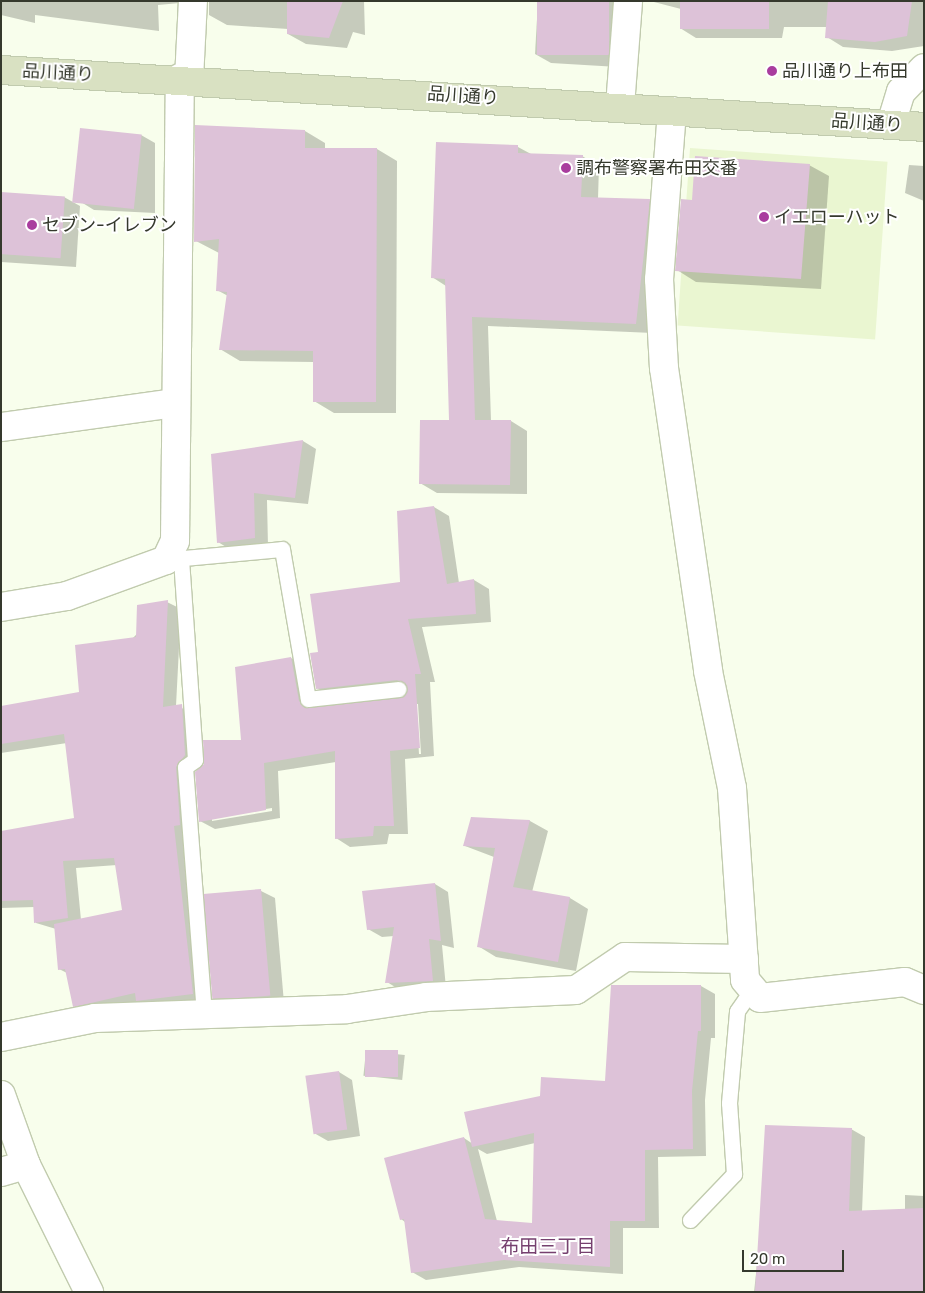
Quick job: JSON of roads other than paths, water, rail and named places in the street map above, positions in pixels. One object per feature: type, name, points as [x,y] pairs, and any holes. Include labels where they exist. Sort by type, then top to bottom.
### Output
[{"type":"street","points":[[1,606],[67,596],[174,559],[174,403],[185,79],[193,1]]},
{"type":"street","points":[[620,106],[628,1]]},
{"type":"street","points":[[891,124],[902,92],[924,68]]},
{"type":"street","name":"品川通り","points":[[1,70],[185,79],[924,127]]},
{"type":"street","points":[[672,111],[659,280],[664,368],[708,671],[732,788],[744,980],[751,991],[760,998],[905,982],[924,990]]},
{"type":"street","points":[[1,427],[174,403]]},
{"type":"street","points":[[1,1037],[95,1018],[204,1012],[347,1009],[426,996],[576,990],[625,957],[744,959]]},
{"type":"street","points":[[1,1095],[14,1168],[89,1292]]},
{"type":"lane","points":[[204,1012],[185,767],[195,760],[174,559],[282,549],[308,699],[398,689]]},
{"type":"lane","points":[[690,1220],[734,1174],[729,1103],[737,1011],[751,991]]},
{"type":"place","name":"品川通り上布田","points":[[772,71]]},
{"type":"place","name":"調布警察署布田交番","points":[[566,168]]},
{"type":"place","name":"イエローハット","points":[[764,217]]},
{"type":"place","name":"セブン-イレブン","points":[[32,225]]},
{"type":"district","name":"布田三丁目","points":[[548,1247]]}]
